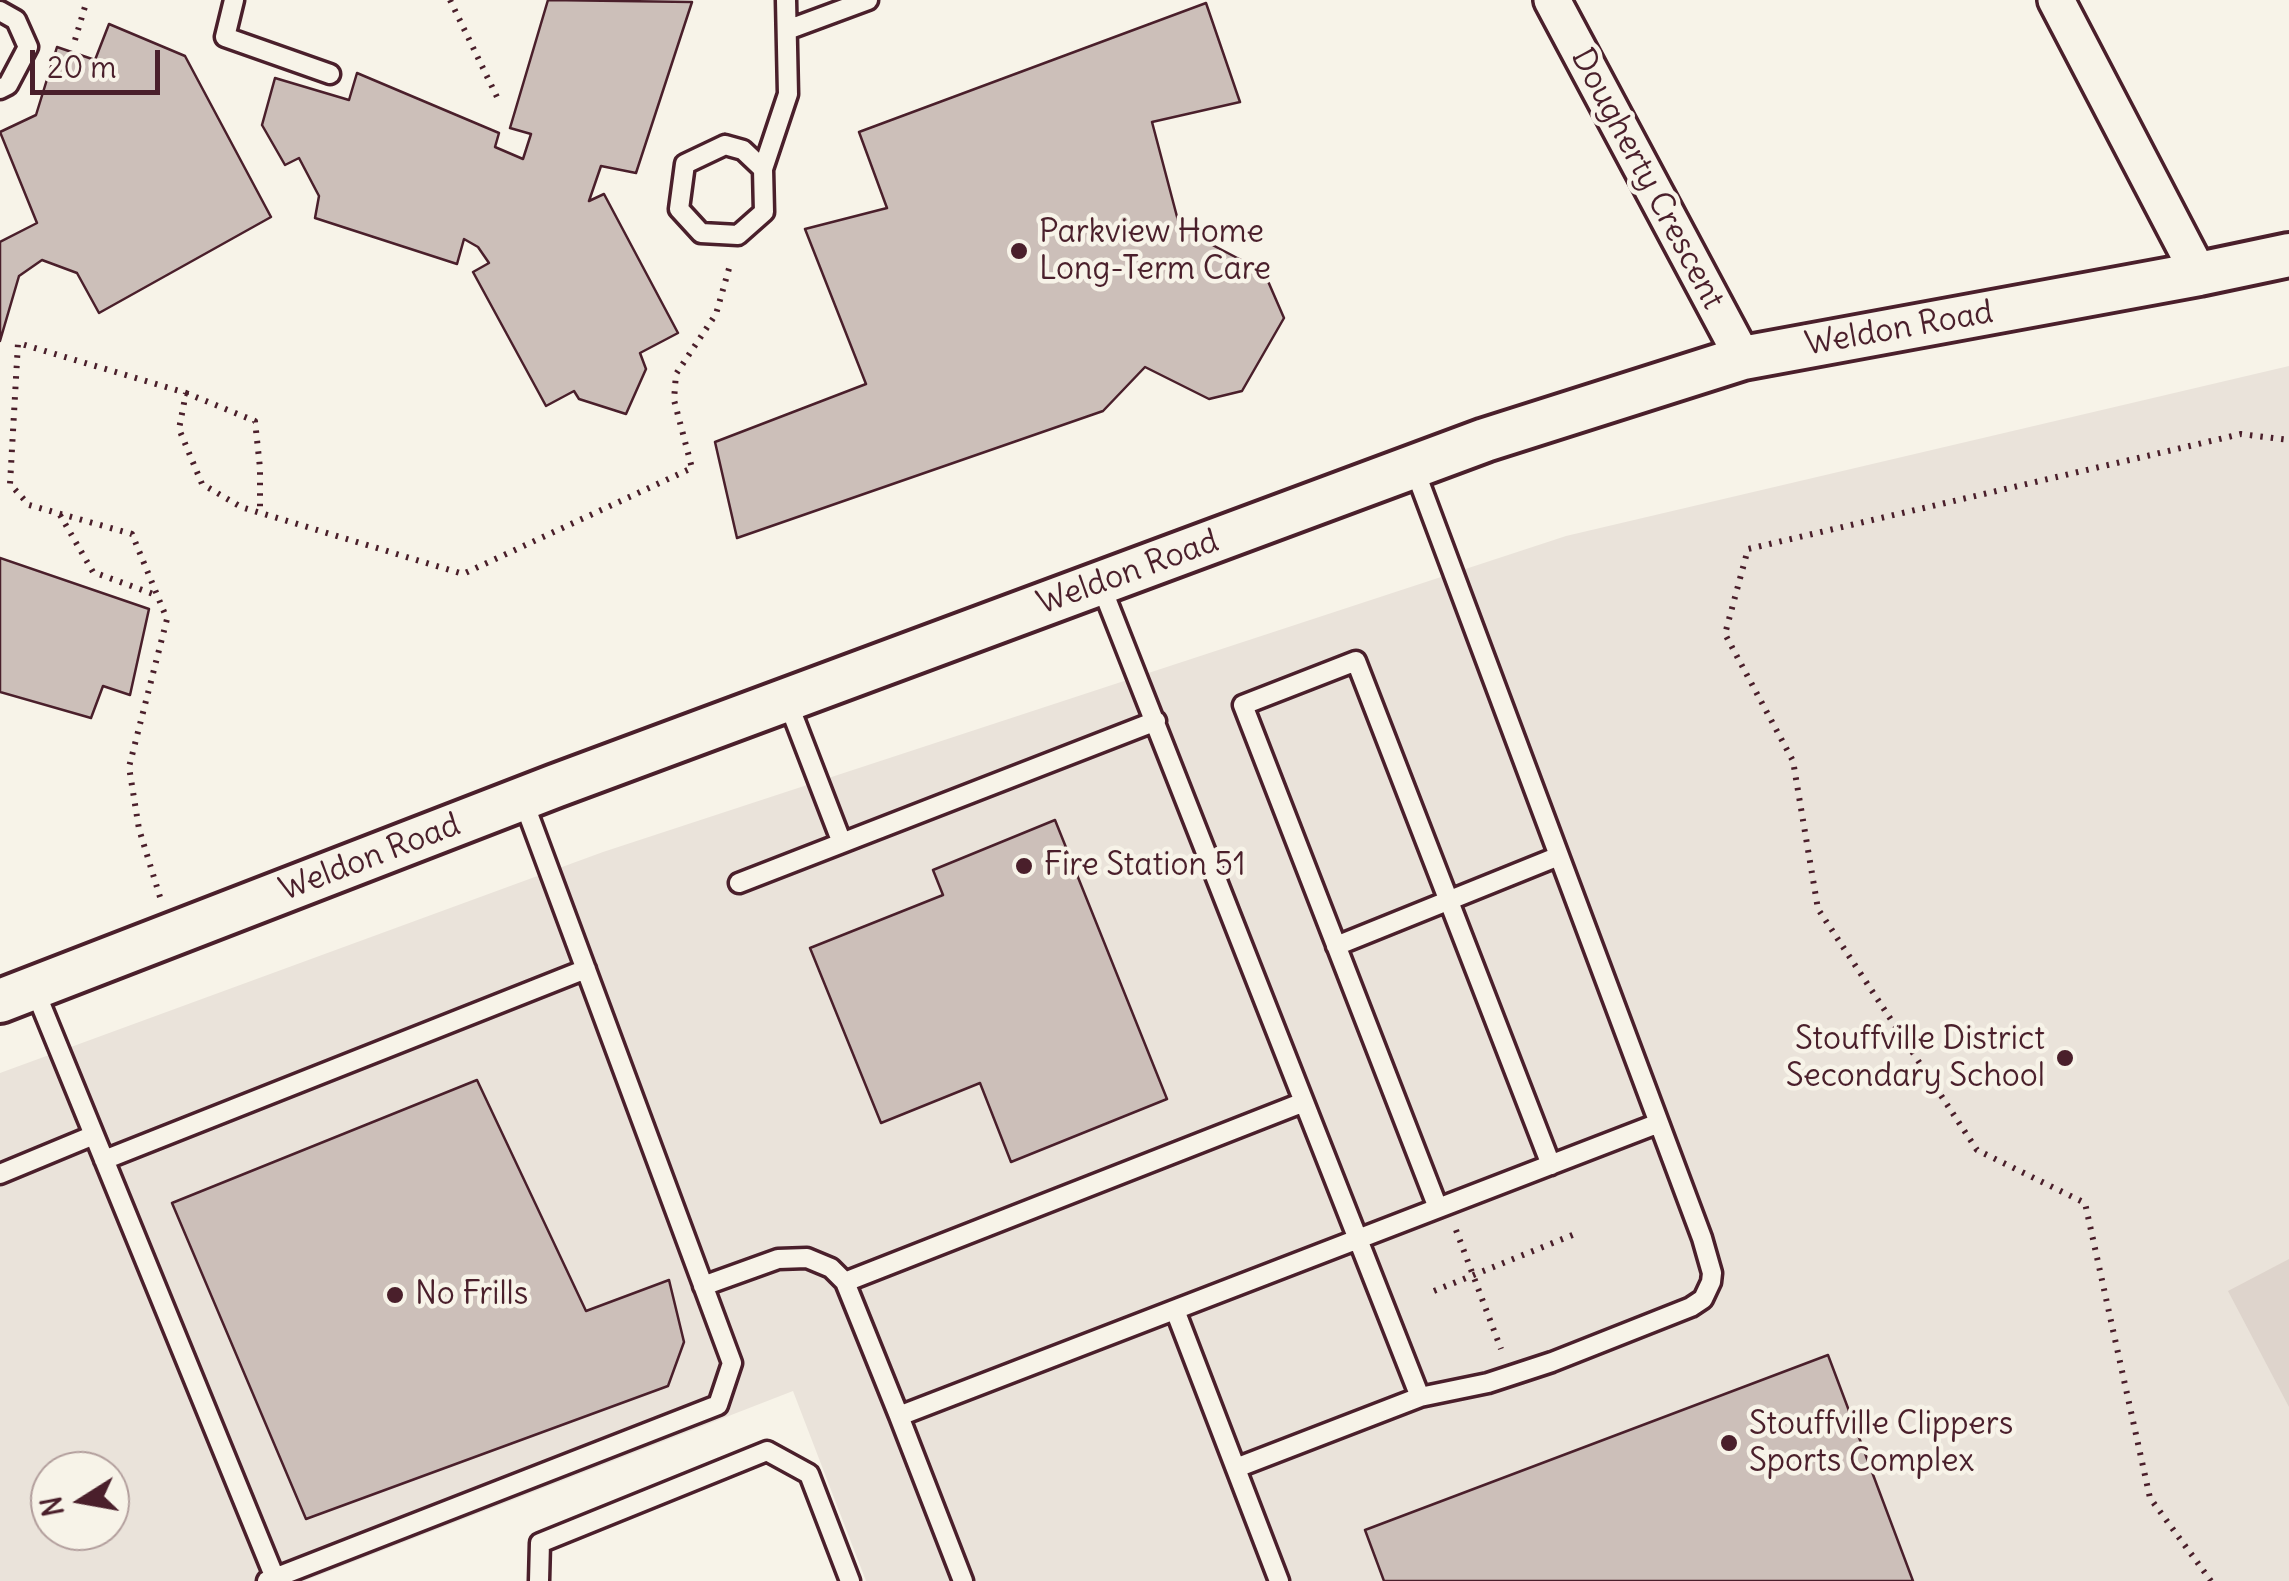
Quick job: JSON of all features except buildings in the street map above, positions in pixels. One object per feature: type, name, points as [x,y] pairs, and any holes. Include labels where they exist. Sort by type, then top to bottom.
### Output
[{"type":"street","name":"Dougherty Crescent","points":[[1552,0],[1743,358]]},
{"type":"street","points":[[2056,0],[2200,274]]},
{"type":"street","name":"Weldon Road","points":[[17,994],[522,799],[1486,440],[1743,358],[2289,254]]},
{"type":"lane","points":[[234,0],[225,37],[330,74]]},
{"type":"lane","points":[[763,169],[743,150],[726,145],[685,164],[680,208],[701,232],[738,235],[764,212],[763,169],[788,94],[786,0]]},
{"type":"lane","points":[[787,30],[868,0]]},
{"type":"lane","points":[[0,11],[16,20],[28,47],[8,85],[0,89]]},
{"type":"lane","points":[[1236,1468],[1420,1397],[1511,1376],[1676,1313],[1702,1299],[1712,1273],[1413,467]]},
{"type":"lane","points":[[1100,583],[1420,1397]]},
{"type":"lane","points":[[1442,1207],[1243,705],[1356,661],[1551,1164]]},
{"type":"lane","points":[[787,700],[842,844]]},
{"type":"lane","points":[[739,883],[1156,721]]},
{"type":"lane","points":[[17,994],[94,1135],[271,1580],[718,1405],[732,1363],[522,799]]},
{"type":"lane","points":[[1336,946],[1559,856]]},
{"type":"lane","points":[[104,1160],[586,969]]},
{"type":"lane","points":[[845,1282],[1304,1102]]},
{"type":"lane","points":[[899,1416],[1659,1123]]},
{"type":"lane","points":[[0,1174],[94,1135]]},
{"type":"lane","points":[[704,1286],[778,1259],[794,1257],[832,1268],[845,1282],[963,1581]]},
{"type":"lane","points":[[1175,1310],[1279,1581]]},
{"type":"lane","points":[[539,1581],[540,1543],[767,1451],[809,1474],[850,1581]]},
{"type":"path","points":[[75,40],[87,0]]},
{"type":"path","points":[[464,0],[452,3],[497,97]]},
{"type":"path","points":[[186,393],[178,429],[202,484],[241,507],[463,574],[692,468],[674,400],[676,374],[716,314],[738,235]]},
{"type":"path","points":[[172,934],[139,828],[129,768],[167,619],[132,534],[29,505],[10,484],[18,342],[186,393],[254,421],[260,512]]},
{"type":"path","points":[[2211,1581],[2150,1498],[2085,1203],[1976,1150],[1818,909],[1793,761],[1725,634],[1748,549],[2241,434],[2289,440]]},
{"type":"path","points":[[59,514],[92,572],[157,595]]},
{"type":"path","points":[[1442,1207],[1474,1275],[1511,1376]]},
{"type":"path","points":[[1434,1292],[1575,1234]]},
{"type":"shaded area","points":[[2289,366],[2289,1581],[866,1581],[793,1391],[304,1581],[0,1581],[0,1073],[603,852],[1566,536]]},
{"type":"shaded area","points":[[2289,1259],[2289,1407],[2228,1291]]},
{"type":"place","name":"Parkview Home Long-Term Care","points":[[1019,251]]},
{"type":"place","name":"Fire Station 51","points":[[1024,866]]},
{"type":"place","name":"Stouffville District Secondary School","points":[[2065,1058]]},
{"type":"place","name":"No Frills","points":[[395,1295]]},
{"type":"place","name":"Stouffville Clippers Sports Complex","points":[[1729,1443]]}]
